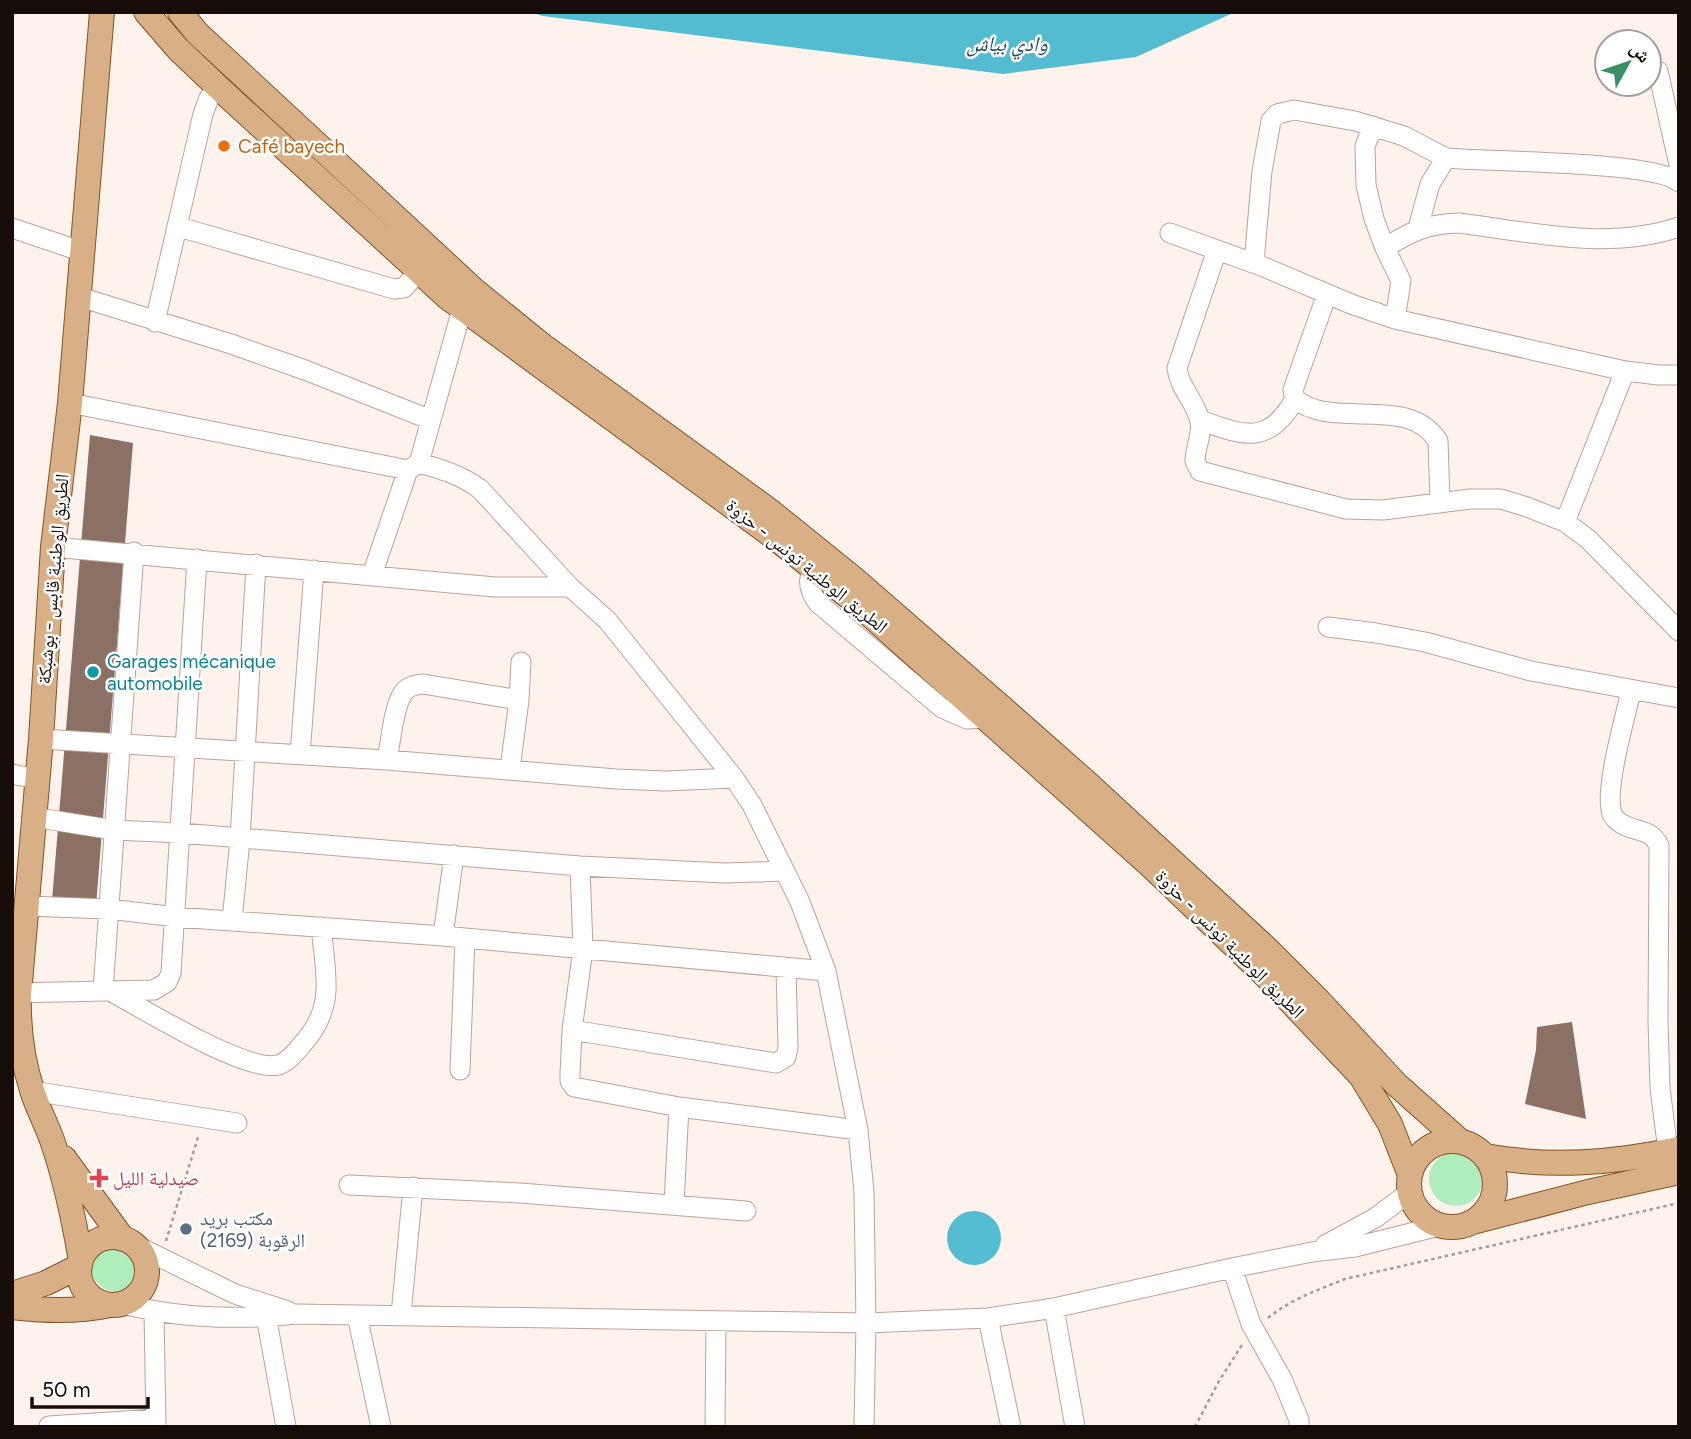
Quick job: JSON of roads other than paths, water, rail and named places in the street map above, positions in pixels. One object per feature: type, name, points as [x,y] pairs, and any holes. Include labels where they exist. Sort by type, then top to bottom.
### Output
[{"type":"main road","name":"الطريق الوطنية قابس - بوشبكة","points":[[80,1264],[73,1210],[52,1141],[32,1091],[15,1029],[15,994],[41,739],[53,547],[80,297],[102,12]]},
{"type":"main road","name":"الطريق الوطنية تونس - حزوة","points":[[146,12],[178,49],[418,272],[543,346],[760,502],[859,605],[985,718],[1049,763],[1266,948],[1397,1085],[1460,1141]]},
{"type":"main road","name":"الطريق الوطنية تونس - حزوة","points":[[180,12],[197,33],[468,300]]},
{"type":"main road","points":[[178,49],[197,33]]},
{"type":"main road","name":"الطريق الوطنية تونس - حزوة","points":[[818,561],[853,578],[1049,763],[1348,1061],[1376,1098],[1390,1124],[1410,1183]]},
{"type":"main road","name":"الطريق الوطنية قابس - بوشبكة","points":[[52,1141],[129,1242]]},
{"type":"main road","points":[[1469,1223],[1483,1214],[1492,1201],[1496,1186],[1493,1170],[1485,1156],[1474,1146],[1460,1141],[1443,1141],[1428,1148],[1417,1160],[1410,1183],[1415,1204],[1422,1214],[1443,1226],[1469,1223],[1588,1192],[1675,1157]]},
{"type":"main road","points":[[1485,1156],[1556,1164],[1675,1157]]},
{"type":"main road","points":[[12,1294],[46,1283],[80,1264],[93,1244],[113,1237],[129,1242],[146,1263],[145,1283],[132,1300],[69,1310],[42,1311],[12,1307]]},
{"type":"main road","points":[[80,1264],[82,1284],[87,1292],[101,1303],[116,1304]]},
{"type":"street","points":[[155,322],[203,114],[209,98],[219,88]]},
{"type":"street","points":[[1663,93],[1679,165]]},
{"type":"street","points":[[1254,263],[1262,171],[1271,121],[1277,114],[1294,110],[1373,126],[1404,136],[1446,158],[1603,167],[1658,173],[1679,182]]},
{"type":"street","points":[[1373,126],[1365,146],[1365,177],[1374,219],[1401,281],[1395,319]]},
{"type":"street","points":[[1418,228],[1430,184],[1446,158]]},
{"type":"street","points":[[1385,247],[1418,228],[1458,223],[1603,239],[1659,233],[1679,227]]},
{"type":"street","points":[[179,227],[394,289],[404,288],[418,272]]},
{"type":"street","points":[[12,228],[83,252]]},
{"type":"street","points":[[1170,233],[1395,319],[1625,371],[1679,375]]},
{"type":"street","points":[[1217,250],[1177,368],[1178,376],[1200,420],[1195,461],[1200,471],[1346,509],[1383,510],[1440,502],[1501,499],[1565,522],[1588,539],[1679,631]]},
{"type":"street","points":[[1200,420],[1245,435],[1268,430],[1282,420],[1295,399],[1293,390],[1327,294]]},
{"type":"street","points":[[80,297],[231,344],[431,420]]},
{"type":"street","points":[[372,575],[431,420],[468,300]]},
{"type":"street","points":[[1565,522],[1625,371]]},
{"type":"street","points":[[1295,399],[1331,413],[1384,413],[1430,431],[1438,441],[1440,502]]},
{"type":"street","points":[[70,403],[450,471],[467,479],[480,489],[570,587],[607,620],[734,778],[752,805],[800,902],[826,971],[858,1130],[864,1192],[864,1427]]},
{"type":"street","points":[[53,547],[134,552],[495,587],[570,587]]},
{"type":"street","points":[[107,991],[109,909],[134,552]]},
{"type":"street","points":[[15,994],[154,990],[167,982],[171,973],[197,559]]},
{"type":"street","points":[[232,921],[240,839],[256,564]]},
{"type":"street","points":[[300,755],[314,570]]},
{"type":"street","points":[[1328,627],[1425,642],[1531,671],[1679,698]]},
{"type":"street","points":[[510,769],[521,662]]},
{"type":"street","points":[[387,760],[399,703],[403,692],[410,687],[423,684],[519,701]]},
{"type":"street","points":[[1631,691],[1610,790],[1611,809],[1615,819],[1624,826],[1648,832],[1658,846],[1660,1088],[1675,1157]]},
{"type":"street","points":[[41,739],[387,760],[666,781],[734,778]]},
{"type":"street","points":[[12,774],[36,779]]},
{"type":"street","points":[[33,817],[114,830],[181,833],[580,866],[716,873],[784,871]]},
{"type":"street","points":[[443,936],[454,855]]},
{"type":"street","points":[[580,866],[583,949],[572,1030],[570,1081],[574,1087],[679,1107],[858,1130]]},
{"type":"street","points":[[26,906],[109,909],[176,917],[443,936],[826,971]]},
{"type":"street","points":[[107,991],[230,1054],[257,1063],[277,1065],[291,1056],[308,1037],[322,1012],[326,991],[321,927]]},
{"type":"street","points":[[460,1070],[465,938]]},
{"type":"street","points":[[572,1030],[776,1063],[786,1056],[788,1048],[786,969]]},
{"type":"street","points":[[32,1091],[237,1123]]},
{"type":"street","points":[[674,1204],[679,1107]]},
{"type":"street","points":[[1312,1252],[1375,1218],[1410,1183]]},
{"type":"street","points":[[349,1185],[674,1204],[747,1211]]},
{"type":"street","points":[[401,1315],[413,1187]]},
{"type":"street","points":[[116,1304],[154,1312],[265,1310],[296,1314],[866,1323],[988,1318],[1055,1308],[1233,1268],[1312,1252],[1356,1247],[1443,1226]]},
{"type":"street","points":[[129,1242],[265,1310]]},
{"type":"street","points":[[1233,1268],[1254,1330],[1282,1379],[1299,1420],[1299,1427]]},
{"type":"street","points":[[1055,1308],[1075,1427]]},
{"type":"street","points":[[265,1310],[286,1427]]},
{"type":"street","points":[[49,1426],[156,1423],[154,1312]]},
{"type":"street","points":[[357,1315],[381,1427]]},
{"type":"street","points":[[988,1318],[1011,1427]]},
{"type":"street","points":[[715,1427],[716,1321]]},
{"type":"water","name":"وادي بياش","points":[[530,12],[1235,12],[1136,57],[1003,74],[543,16]]},
{"type":"water","points":[[974,1211],[993,1219],[1001,1238],[993,1257],[974,1265],[955,1257],[947,1238],[955,1219]]},
{"type":"place","name":"Café bayech","points":[[224,146]]},
{"type":"place","name":"Garages mécanique automobile","points":[[93,672]]},
{"type":"place","name":"صيدلية الليل","points":[[99,1178]]},
{"type":"place","name":"مكتب بريد الرقوبة (2169)","points":[[186,1229]]}]
